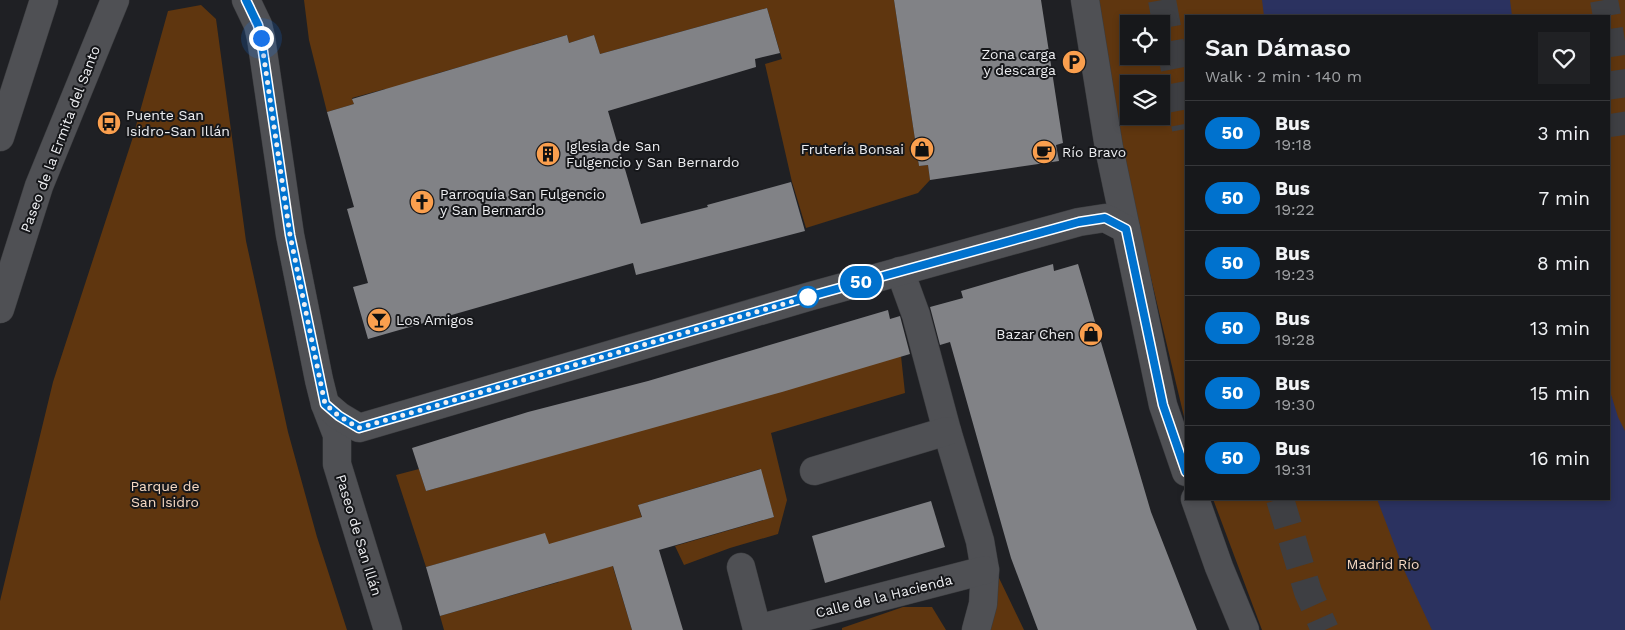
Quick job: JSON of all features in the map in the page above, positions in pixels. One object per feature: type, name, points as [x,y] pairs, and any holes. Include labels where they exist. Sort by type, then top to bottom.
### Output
[{"type":"street","points":[[0,137],[44,0]]},
{"type":"street","name":"Paseo de la Ermita del Santo","points":[[0,309],[39,186],[115,0]]},
{"type":"street","name":"Paseo de San Illán","points":[[246,0],[258,25],[261,38],[290,235],[325,404],[337,435],[337,464],[388,630]]},
{"type":"street","points":[[1084,0],[1109,148],[1163,405],[1185,469]]},
{"type":"street","points":[[337,464],[340,450],[359,428],[900,271],[1079,222],[1105,218],[1126,229]]},
{"type":"street","points":[[900,271],[916,315],[980,541],[985,570],[983,604],[976,630]]},
{"type":"street","points":[[325,404],[339,416],[359,428]]},
{"type":"street","points":[[814,471],[948,431]]},
{"type":"street","points":[[1195,500],[1219,568],[1245,630]]},
{"type":"street","name":"Calle de la Hacienda","points":[[741,568],[757,629],[985,570]]},
{"type":"green space","points":[[304,0],[894,0],[919,166],[928,165],[930,180],[918,193],[806,228],[792,182],[765,64],[782,59],[767,8],[600,54],[594,35],[569,43],[567,35],[532,45],[534,52],[484,60],[435,74],[387,94],[385,89],[352,98],[354,104],[327,112],[309,40]]},
{"type":"green space","name":"Madrid Río","points":[[1098,0],[1625,0],[1625,630],[1262,630],[1213,500],[1610,500],[1610,15],[1185,15],[1185,421],[1124,165]]},
{"type":"green space","name":"Parque de San Isidro","points":[[201,5],[216,19],[246,241],[288,432],[317,537],[347,630],[0,630],[0,601],[53,382],[132,140],[168,11]]},
{"type":"green space","points":[[901,356],[905,393],[771,433],[787,500],[778,534],[730,548],[684,565],[675,546],[774,517],[760,469],[638,505],[652,552],[612,564],[632,630],[444,630],[440,616],[559,582],[545,534],[426,567],[396,475],[419,469],[426,491]]},
{"type":"green space","points":[[999,578],[1024,630],[988,630],[993,617]]},
{"type":"green space","points":[[903,607],[932,607],[946,630],[842,630],[842,628]]},
{"type":"water","points":[[1262,0],[1510,0],[1512,15],[1264,15]]},
{"type":"water","points":[[1610,391],[1618,417],[1625,431],[1625,630],[1432,630],[1404,570],[1377,500],[1610,500]]},
{"type":"building","points":[[894,0],[1041,0],[1063,143],[1056,145],[1059,161],[930,180],[928,165],[919,166]]},
{"type":"building","points":[[767,8],[780,53],[755,59],[756,67],[608,111],[641,224],[708,207],[707,205],[791,182],[805,231],[636,275],[633,263],[368,339],[353,287],[368,283],[347,209],[354,207],[327,112],[354,104],[352,99],[567,35],[569,43],[594,35],[600,54]]},
{"type":"building","points":[[1053,264],[1054,271],[1078,264],[1151,512],[1197,630],[1038,630],[1011,558],[950,342],[940,345],[930,307],[963,298],[961,291]]},
{"type":"building","points":[[888,310],[890,319],[900,316],[910,354],[782,392],[426,491],[412,448],[528,412],[648,381]]},
{"type":"building","points":[[761,469],[774,517],[659,550],[683,630],[632,630],[613,566],[440,616],[426,567],[545,533],[549,544],[642,517],[638,505]]},
{"type":"building","points":[[931,501],[945,547],[825,583],[812,536]]},
{"type":"tunnel","points":[[1162,0],[1185,124]]},
{"type":"tunnel","points":[[1604,0],[1607,15]]},
{"type":"tunnel","points":[[1610,36],[1625,135]]},
{"type":"tunnel","points":[[1280,500],[1308,592],[1325,630]]},
{"type":"bus line","name":"50","points":[[246,0],[258,25],[261,38],[290,235],[325,404],[339,416],[359,428],[882,276],[1079,222],[1105,218],[1126,229],[1163,405],[1185,469]]},
{"type":"place","name":"Zona carga y descarga","points":[[1074,62]]},
{"type":"place","name":"Puente San Isidro-San Illán","points":[[109,123]]},
{"type":"place","name":"Frutería Bonsai","points":[[922,149]]},
{"type":"place","name":"Río Bravo","points":[[1044,152]]},
{"type":"place","name":"Iglesia de San Fulgencio y San Bernardo","points":[[548,154]]},
{"type":"place","name":"Parroquia San Fulgencio y San Bernardo","points":[[422,202]]},
{"type":"place","name":"Los Amigos","points":[[379,320]]},
{"type":"place","name":"Bazar Chen","points":[[1091,334]]},
{"type":"route","points":[[261,38],[290,235],[325,404],[339,416],[359,428],[811,296],[808,297]]}]
